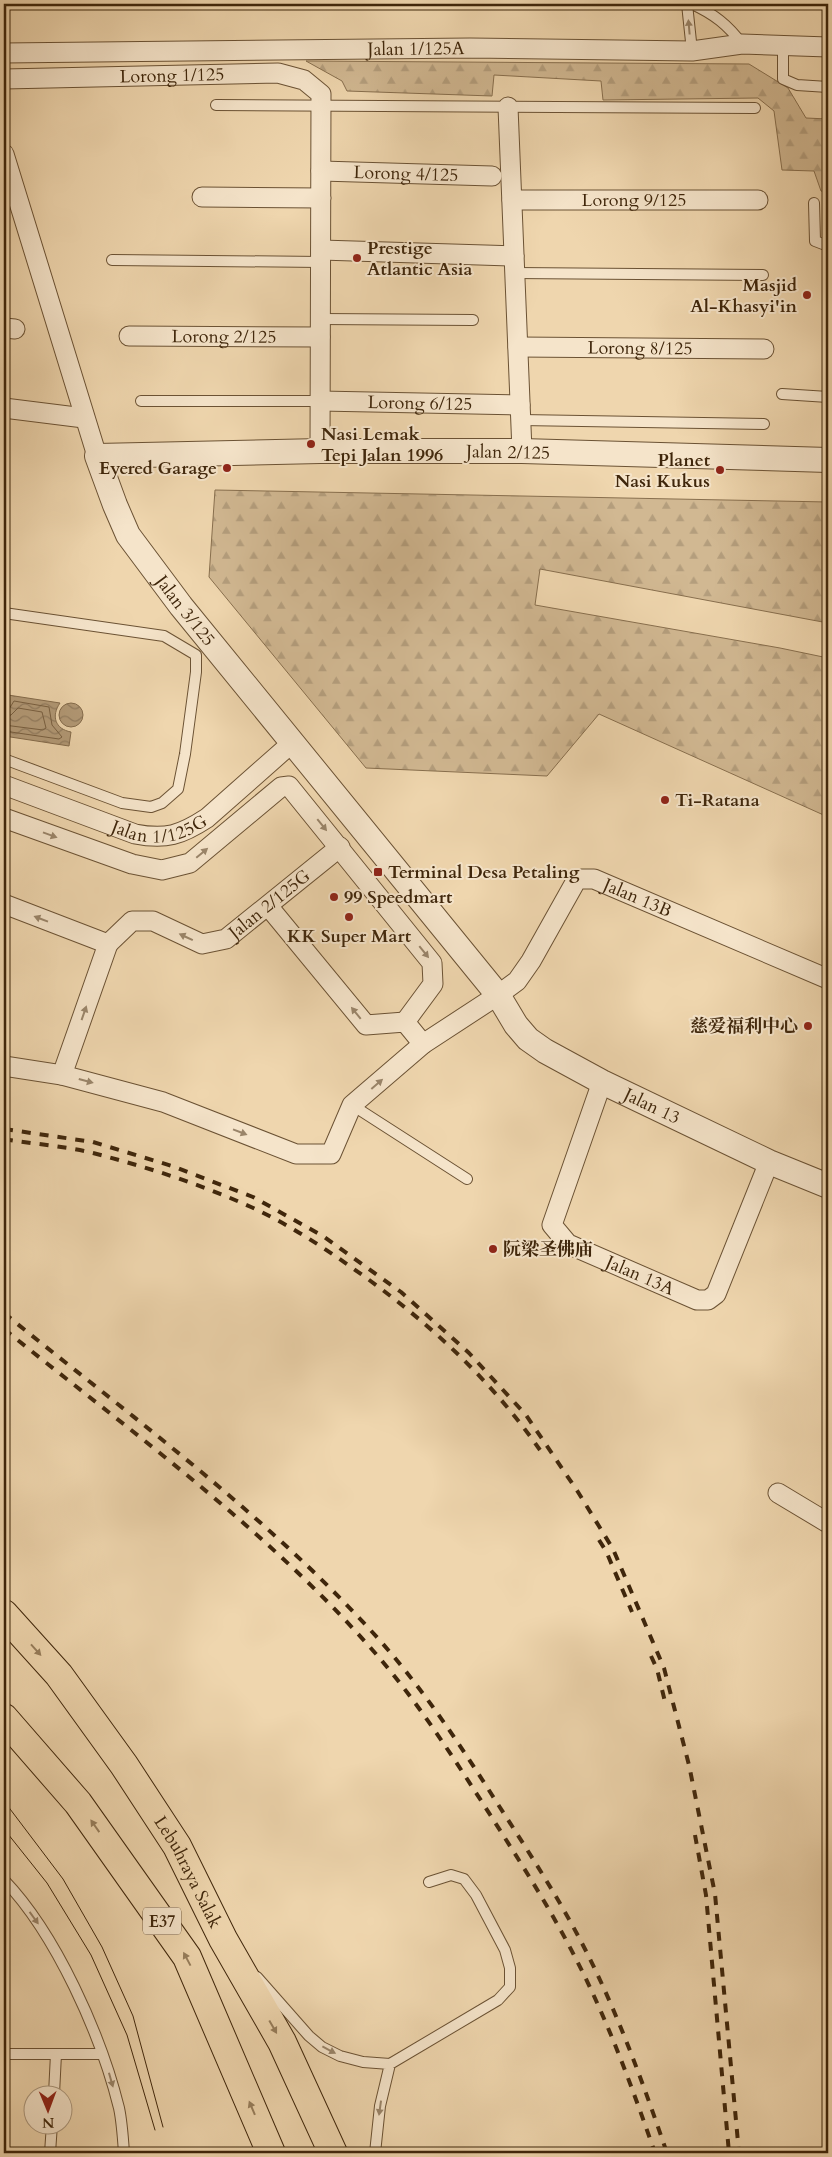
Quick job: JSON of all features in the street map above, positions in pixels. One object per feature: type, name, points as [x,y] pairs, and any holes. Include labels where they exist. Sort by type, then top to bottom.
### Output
[{"type":"highway","name":"Lebuhraya Salak","points":[[4,1614],[59,1675],[124,1764],[176,1846],[223,1939],[282,2042],[333,2153]]},
{"type":"highway","name":"E37","points":[[4,1718],[78,1802],[187,1957],[271,2153]]},
{"type":"street","name":"Jalan 1/125A","points":[[4,53],[460,48],[692,51],[742,44],[828,47]]},
{"type":"street","name":"Lorong 1/125","points":[[4,79],[278,73],[296,76],[310,84],[321,94],[322,105]]},
{"type":"street","points":[[320,450],[322,105]]},
{"type":"street","points":[[508,107],[522,452]]},
{"type":"street","name":"Jalan 3/125","points":[[4,154],[84,418],[115,505],[128,535],[181,606],[498,996]]},
{"type":"street","name":"Lorong 4/125","points":[[321,171],[492,176]]},
{"type":"street","points":[[202,197],[321,198]]},
{"type":"street","name":"Lorong 9/125","points":[[512,200],[758,200]]},
{"type":"street","points":[[321,256],[514,264]]},
{"type":"street","name":"Lorong 2/125","points":[[129,336],[320,328]]},
{"type":"street","name":"Lorong 8/125","points":[[518,347],[764,349]]},
{"type":"street","name":"Lorong 6/125","points":[[320,401],[520,412]]},
{"type":"street","points":[[4,408],[84,418]]},
{"type":"street","name":"Jalan 2/125","points":[[97,456],[320,450],[522,452],[828,460]]},
{"type":"street","name":"Jalan 1/125G","points":[[4,785],[135,834],[156,838],[176,835],[207,818],[293,742]]},
{"type":"street","points":[[4,818],[132,864],[162,870],[190,863],[285,785],[292,788],[432,963],[433,984],[405,1022],[366,1025],[268,906]]},
{"type":"street","name":"Jalan 2/125G","points":[[108,944],[132,921],[153,921],[202,944],[226,940],[340,848]]},
{"type":"street","name":"Jalan 13B","points":[[498,996],[516,980],[530,961],[577,879],[594,879],[828,978]]},
{"type":"street","points":[[4,904],[108,944],[62,1075]]},
{"type":"street","points":[[4,1066],[62,1075],[163,1102],[296,1154],[331,1154],[352,1105],[423,1044],[498,996]]},
{"type":"street","name":"Jalan 13","points":[[498,996],[516,1025],[528,1039],[545,1051],[602,1082],[769,1162],[828,1186]]},
{"type":"street","points":[[405,1022],[423,1044]]},
{"type":"street","name":"Jalan 13A","points":[[602,1082],[552,1225],[568,1244],[697,1300],[708,1300],[716,1294],[769,1162]]},
{"type":"street","points":[[778,1493],[828,1523]]},
{"type":"lane","points":[[687,4],[692,51]]},
{"type":"lane","points":[[692,4],[713,14],[730,28],[742,44]]},
{"type":"lane","points":[[783,46],[782,79],[797,85],[828,87]]},
{"type":"lane","points":[[216,105],[755,108]]},
{"type":"lane","points":[[814,203],[815,241],[828,246]]},
{"type":"lane","points":[[112,260],[321,256]]},
{"type":"lane","points":[[514,264],[763,275]]},
{"type":"lane","points":[[320,328],[473,320]]},
{"type":"lane","points":[[782,394],[828,397]]},
{"type":"lane","points":[[141,401],[320,401]]},
{"type":"lane","points":[[520,412],[764,424]]},
{"type":"lane","points":[[4,613],[164,636],[196,655],[196,672],[185,754],[178,789],[162,803],[151,807],[122,803],[4,759]]},
{"type":"lane","points":[[352,1105],[467,1179]]},
{"type":"lane","points":[[223,1939],[309,2036],[322,2047],[340,2056],[363,2062],[390,2064],[498,2000],[510,1987],[510,1968],[505,1950],[476,1895],[464,1880],[451,1875],[429,1882]]},
{"type":"lane","points":[[4,1880],[38,1922],[64,1967],[101,2054],[119,2109],[124,2153]]},
{"type":"lane","points":[[4,2054],[101,2054]]},
{"type":"lane","points":[[54,2084],[56,2054]]},
{"type":"lane","points":[[375,2153],[380,2106],[390,2064]]},
{"type":"lane","points":[[50,2153],[51,2134]]},
{"type":"green space","points":[[306,61],[749,64],[788,88],[806,118],[828,119],[828,193],[821,191],[814,171],[782,170],[774,111],[758,98],[603,100],[601,81],[494,75],[492,96],[347,91],[342,81]]},
{"type":"green space","points":[[215,490],[828,502],[828,623],[540,569],[535,605],[828,658],[828,817],[599,714],[547,776],[366,768],[209,577]]},
{"type":"water","points":[[8,695],[60,703],[55,717],[61,728],[71,732],[69,746],[4,736]]},
{"type":"water","points":[[71,703],[76,704],[82,710],[82,720],[76,726],[71,727],[66,726],[60,720],[59,715],[60,710],[66,704]]},
{"type":"tram line","points":[[4,1801],[63,1879],[102,1947],[133,2016],[163,2127]]},
{"type":"tram line","points":[[4,1829],[47,1883],[91,1955],[127,2035],[155,2130]]},
{"type":"railway","points":[[4,1129],[93,1142],[172,1166],[253,1197],[323,1236],[401,1292],[469,1353],[526,1415],[578,1492],[613,1549],[664,1668],[689,1765],[715,1894],[739,2153]]},
{"type":"railway","points":[[4,1139],[82,1151],[153,1170],[193,1183],[232,1199],[290,1227],[378,1287],[454,1350],[499,1398],[540,1450]]},
{"type":"railway","points":[[4,1313],[152,1431],[249,1512],[340,1598],[383,1644],[413,1680],[480,1776],[542,1874],[577,1934],[600,1979],[621,2028],[667,2153]]},
{"type":"railway","points":[[4,1329],[149,1444],[244,1524],[334,1609],[391,1671],[432,1726],[470,1783],[531,1879],[565,1939],[588,1982],[609,2030],[655,2153]]},
{"type":"railway","points":[[599,1540],[606,1551],[632,1612]]},
{"type":"railway","points":[[651,1656],[657,1669],[666,1706]]},
{"type":"railway","points":[[695,1835],[706,1895],[729,2153]]},
{"type":"place","name":"Prestige Atlantic Asia","points":[[357,258]]},
{"type":"place","name":"Masjid Al-Khasyi'in","points":[[807,295]]},
{"type":"place","name":"Nasi Lemak Tepi Jalan 1996","points":[[311,444]]},
{"type":"place","name":"Eyered Garage","points":[[227,468]]},
{"type":"place","name":"Planet Nasi Kukus","points":[[720,470]]},
{"type":"place","name":"Ti-Ratana","points":[[665,800]]},
{"type":"place","name":"Terminal Desa Petaling","points":[[378,872]]},
{"type":"place","name":"99 Speedmart","points":[[334,897]]},
{"type":"place","name":"KK Super Mart","points":[[349,917]]},
{"type":"place","name":"慈爱福利中心","points":[[808,1026]]},
{"type":"place","name":"阮梁圣佛庙","points":[[493,1249]]}]
